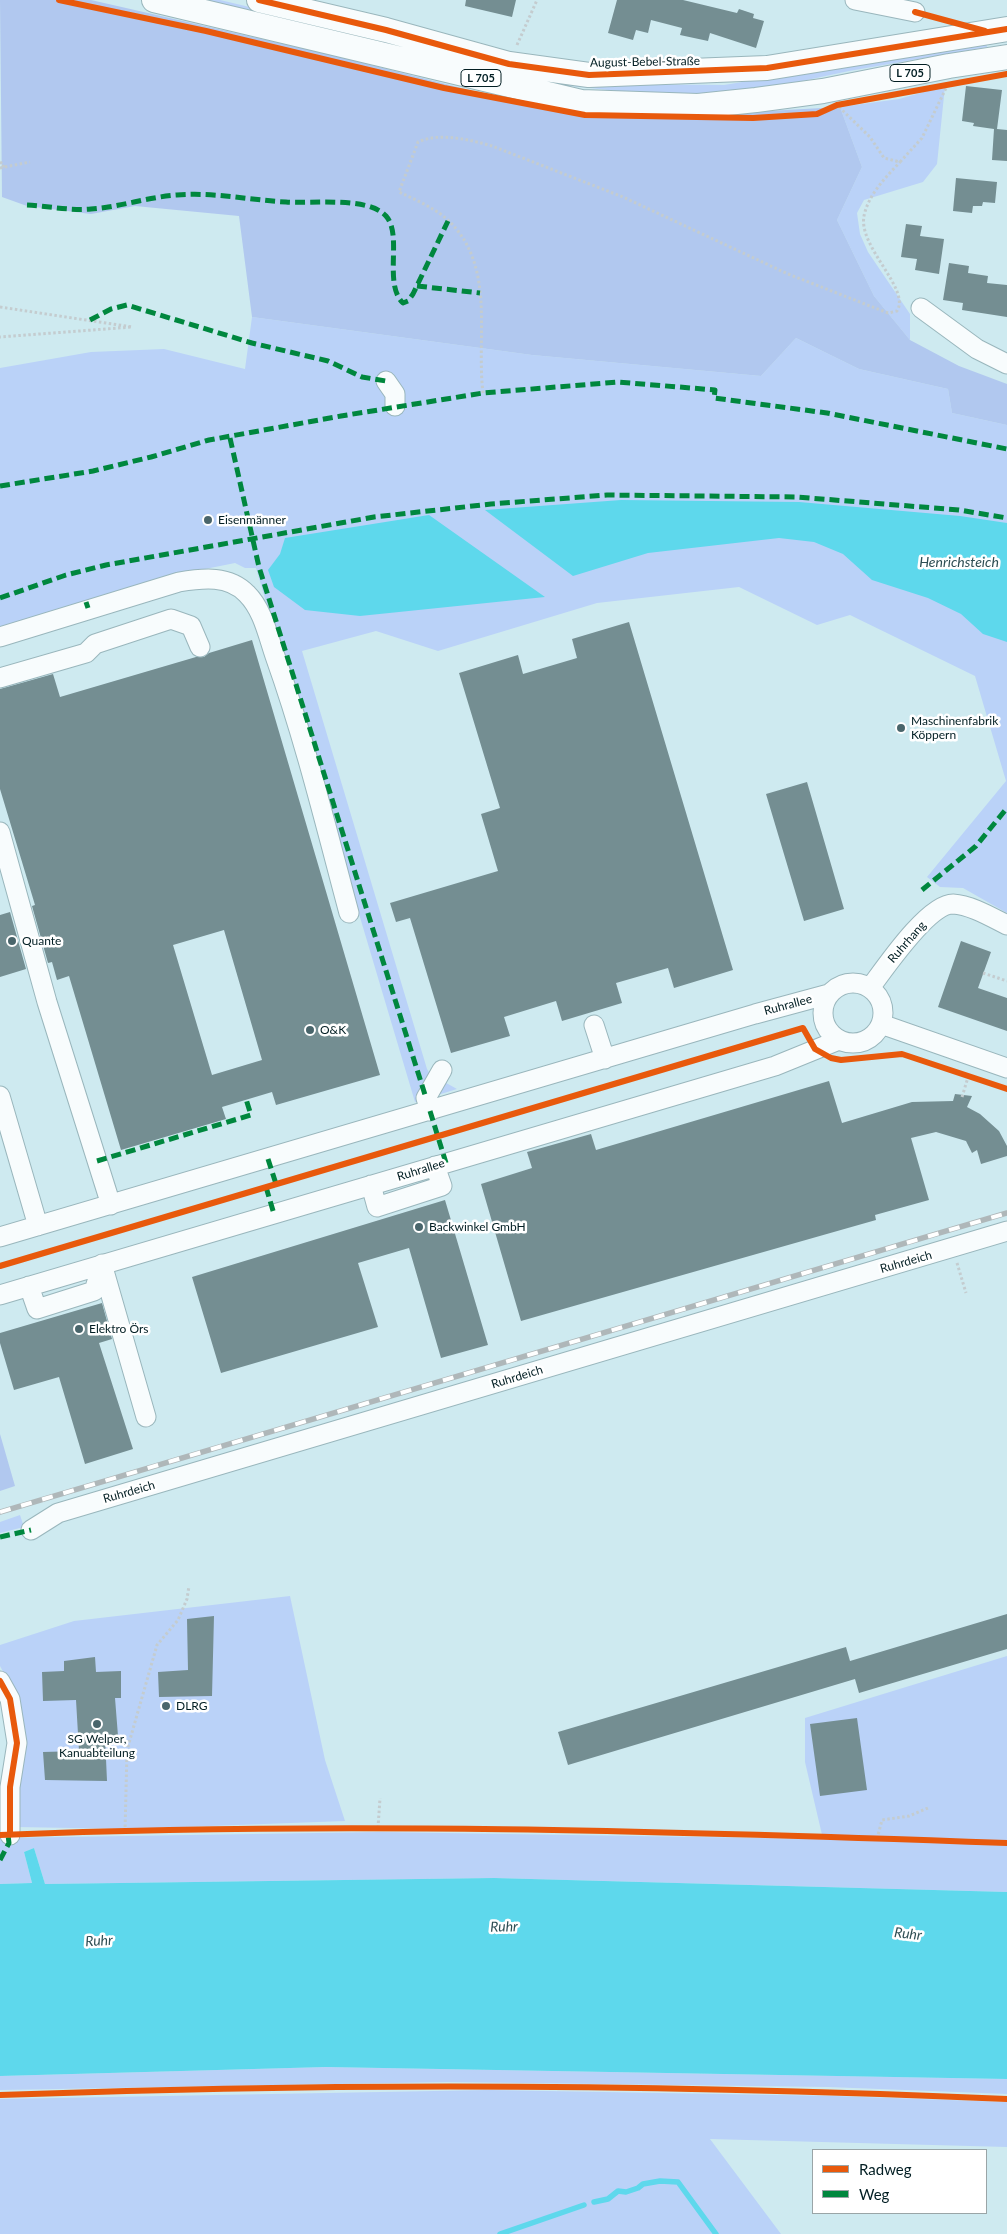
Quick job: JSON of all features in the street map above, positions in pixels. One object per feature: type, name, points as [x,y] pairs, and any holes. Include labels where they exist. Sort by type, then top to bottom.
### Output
[{"type":"main road","name":"L 705","points":[[154,0],[581,102],[698,106],[823,91],[1007,56]]},
{"type":"main road","name":"August-Bebel-Straße","points":[[259,0],[386,30],[509,64],[589,75],[767,68],[1007,29]]},
{"type":"street","points":[[855,0],[905,7]]},
{"type":"street","points":[[921,308],[977,350],[1007,364]]},
{"type":"street","points":[[386,380],[394,394],[395,406]]},
{"type":"street","points":[[0,637],[14,630],[179,582],[202,578],[226,580],[247,594],[261,615],[287,689],[349,913]]},
{"type":"street","points":[[0,678],[86,653],[95,644],[172,620],[192,626],[200,647]]},
{"type":"street","points":[[0,832],[48,1002],[111,1205]]},
{"type":"street","name":"Ruhrhang","points":[[870,988],[922,923],[939,909],[951,904],[962,906],[1007,925]]},
{"type":"street","name":"Ruhrallee","points":[[870,988],[850,983],[836,987],[829,994],[824,1004],[824,1021],[830,1032],[839,1040],[849,1043],[864,1041],[870,1038],[881,1024]]},
{"type":"street","points":[[870,988],[879,997],[882,1007],[881,1024],[1007,1068]]},
{"type":"street","name":"Ruhrallee","points":[[0,1238],[829,994]]},
{"type":"street","points":[[594,1025],[605,1059]]},
{"type":"street","name":"Ruhrallee","points":[[0,1295],[775,1066],[839,1040]]},
{"type":"street","points":[[430,1111],[426,1098],[442,1070]]},
{"type":"street","points":[[0,1096],[38,1226]]},
{"type":"street","name":"Ruhrdeich","points":[[31,1530],[58,1513],[1007,1232]]},
{"type":"street","points":[[102,1264],[146,1417]]},
{"type":"street","points":[[0,1681],[10,1700],[8,1737],[17,1742],[8,1811],[10,1835]]},
{"type":"path","points":[[509,64],[537,0]]},
{"type":"path","points":[[484,393],[483,309],[478,277],[472,257],[462,238],[448,221],[426,205],[399,192],[416,145],[422,140],[453,138],[473,140],[492,146],[623,197],[788,274],[888,314],[897,311],[899,300],[890,278],[867,242],[863,222],[867,206],[873,194],[916,146],[932,121],[947,87],[949,66]]},
{"type":"path","points":[[823,91],[870,137],[884,158],[900,162]]},
{"type":"path","points":[[0,162],[4,164],[1,168]]},
{"type":"path","points":[[1,168],[30,162]]},
{"type":"path","points":[[0,307],[132,327],[0,337]]},
{"type":"path","points":[[983,973],[1007,981]]},
{"type":"path","points":[[816,1049],[831,1058],[841,1060],[902,1054],[918,1058]]},
{"type":"path","points":[[962,1097],[974,1056]]},
{"type":"path","points":[[961,1072],[977,1078]]},
{"type":"path","points":[[960,1272],[966,1294]]},
{"type":"path","points":[[125,1832],[128,1750],[157,1644],[178,1620],[187,1599],[189,1586]]},
{"type":"path","points":[[378,1828],[380,1798]]},
{"type":"path","points":[[877,1839],[882,1820],[909,1816],[928,1808]]},
{"type":"shaded area","points":[[0,0],[91,0],[336,56],[473,91],[581,110],[731,113],[840,107],[862,167],[837,220],[874,296],[910,340],[959,366],[1007,384],[1007,425],[952,413],[948,389],[859,369],[796,338],[761,376],[532,355],[252,317],[239,216],[135,206],[91,214],[27,206],[2,197]]},
{"type":"shaded area","points":[[197,0],[220,0],[527,73],[611,84],[724,85],[986,42],[987,47],[849,71],[765,89],[708,96],[661,96],[555,84]]},
{"type":"shaded area","points":[[945,86],[937,164],[923,182],[864,200],[857,213],[860,234],[868,252],[910,314],[910,340],[874,296],[837,220],[862,167],[840,107],[899,99]]},
{"type":"shaded area","points":[[252,317],[532,355],[761,376],[796,338],[859,369],[948,389],[952,413],[1007,425],[1007,913],[963,888],[940,887],[927,877],[1006,781],[975,676],[850,615],[817,625],[739,587],[597,603],[438,651],[376,631],[302,651],[427,1069],[430,1074],[457,1089],[415,1102],[256,568],[245,568],[235,563],[180,574],[0,628],[0,368],[91,352],[164,349],[245,369]]},
{"type":"shaded area","points":[[0,1434],[15,1486],[0,1491]]},
{"type":"shaded area","points":[[20,1515],[24,1527],[0,1533],[0,1522]]},
{"type":"shaded area","name":"DLRG","points":[[290,1596],[325,1760],[345,1821],[129,1829],[17,1827],[16,1792],[24,1741],[23,1716],[16,1696],[0,1666],[0,1645],[74,1621]]},
{"type":"shaded area","points":[[1007,1656],[1007,1892],[494,1878],[45,1884],[34,1848],[24,1852],[32,1883],[0,1884],[0,1838],[380,1832],[823,1839],[805,1762],[805,1718]]},
{"type":"shaded area","points":[[326,2067],[1007,2079],[1007,2094],[828,2087],[448,2082],[0,2090],[0,2076]]},
{"type":"shaded area","points":[[489,2090],[833,2096],[1007,2102],[1007,2147],[710,2139],[781,2234],[0,2234],[0,2099]]},
{"type":"water","name":"Henrichsteich","points":[[621,500],[799,502],[960,516],[1007,523],[1007,642],[983,634],[961,614],[928,598],[872,580],[843,554],[814,542],[779,538],[648,553],[573,576],[485,510]]},
{"type":"water","points":[[429,515],[545,597],[360,616],[305,610],[274,587],[268,570],[280,554],[285,538]]},
{"type":"water","name":"Ruhr","points":[[34,1848],[45,1884],[494,1878],[1007,1892],[1007,2079],[326,2067],[0,2076],[0,1884],[32,1883],[24,1852]]},
{"type":"building","points":[[466,0],[516,0],[512,17],[465,6]]},
{"type":"building","points":[[617,0],[683,0],[737,13],[739,9],[754,14],[753,18],[764,21],[756,48],[710,33],[708,41],[680,35],[682,28],[651,20],[648,33],[636,30],[633,40],[608,33]]},
{"type":"building","points":[[966,86],[1002,90],[997,129],[1007,130],[1007,161],[992,160],[994,129],[973,126],[974,123],[962,121]]},
{"type":"building","points":[[956,178],[997,182],[995,203],[983,202],[982,206],[973,206],[972,213],[953,211]]},
{"type":"building","points":[[906,224],[922,226],[920,236],[944,239],[939,274],[915,270],[917,259],[901,257]]},
{"type":"building","points":[[949,263],[969,266],[968,273],[988,276],[987,283],[1007,285],[1007,317],[962,310],[963,303],[943,300]]},
{"type":"building","points":[[629,622],[733,970],[674,988],[668,968],[616,983],[622,1003],[562,1021],[556,1001],[504,1017],[510,1036],[451,1053],[410,918],[396,922],[390,903],[498,871],[481,814],[500,808],[459,673],[518,655],[523,674],[577,658],[572,639]]},
{"type":"building","points":[[252,640],[380,1075],[276,1105],[272,1092],[222,1107],[226,1119],[121,1150],[69,976],[57,980],[52,962],[48,963],[32,906],[35,905],[0,789],[0,689],[53,674],[60,697],[196,657],[204,657],[209,653]],"holes":[[[224,930],[262,1060],[212,1075],[173,945]]]},
{"type":"building","points":[[807,782],[844,909],[804,921],[766,794]]},
{"type":"building","name":"Quante","points":[[10,912],[26,969],[0,977],[0,915]]},
{"type":"building","points":[[961,941],[991,952],[978,988],[1007,998],[1007,1031],[938,1007]]},
{"type":"building","points":[[829,1081],[842,1123],[912,1102],[953,1101],[955,1094],[972,1096],[967,1107],[980,1114],[999,1131],[1007,1146],[1007,1156],[981,1164],[977,1150],[972,1153],[966,1141],[936,1132],[911,1138],[929,1200],[875,1215],[876,1220],[521,1321],[481,1184],[532,1168],[527,1152],[591,1134],[596,1150]]},
{"type":"building","points":[[445,1200],[488,1345],[441,1358],[409,1248],[358,1263],[378,1327],[221,1373],[192,1277]]},
{"type":"building","points":[[102,1303],[112,1339],[99,1343],[133,1449],[85,1464],[59,1377],[14,1390],[0,1343],[0,1333]]},
{"type":"building","points":[[1007,1614],[1007,1649],[859,1693],[855,1679],[568,1765],[558,1732],[846,1647],[850,1661]]},
{"type":"building","points":[[214,1616],[212,1696],[159,1697],[158,1672],[188,1670],[187,1619]]},
{"type":"building","points":[[95,1657],[96,1672],[121,1671],[121,1698],[115,1698],[118,1736],[105,1737],[107,1781],[45,1780],[43,1752],[79,1751],[76,1700],[43,1701],[42,1672],[64,1671],[64,1661]]},
{"type":"building","points":[[857,1718],[867,1790],[820,1796],[810,1724]]},
{"type":"waterway","points":[[594,2202],[608,2199],[618,2191],[626,2192],[643,2184],[660,2181],[678,2182],[716,2234]]},
{"type":"waterway","points":[[500,2234],[584,2205]]},
{"type":"railway","points":[[0,1512],[1007,1213]]},
{"type":"marked path","points":[[27,205],[91,209],[166,196],[191,194],[286,202],[339,202],[366,206],[378,210],[386,216],[391,224],[394,247],[394,284],[397,295],[403,303],[408,301],[413,294],[448,221]]},
{"type":"marked path","points":[[417,286],[480,293]]},
{"type":"marked path","points":[[90,320],[111,309],[127,305],[252,343],[328,361],[362,377],[386,381]]},
{"type":"marked path","points":[[0,486],[93,471],[209,440],[341,416],[483,393],[618,382],[715,390],[714,398],[827,413],[1007,449]]},
{"type":"marked path","points":[[230,438],[259,567],[426,1098]]},
{"type":"marked path","points":[[0,598],[66,575],[106,565],[374,517],[491,504],[607,495],[797,497],[959,510],[1007,518]]},
{"type":"marked path","points":[[86,602],[88,608]]},
{"type":"marked path","points":[[922,890],[976,846],[1007,808]]},
{"type":"marked path","points":[[97,1161],[251,1115],[246,1099]]},
{"type":"marked path","points":[[430,1111],[446,1163]]},
{"type":"marked path","points":[[268,1159],[276,1184]]},
{"type":"marked path","points":[[266,1187],[274,1214]]},
{"type":"marked path","points":[[0,1537],[31,1530]]},
{"type":"marked path","points":[[0,1860],[9,1843],[8,1835]]},
{"type":"cycle path","points":[[59,0],[206,31],[444,88],[585,115],[753,118],[817,114],[837,105],[1007,74]]},
{"type":"cycle path","points":[[259,0],[386,30],[509,64],[589,75],[767,68],[1007,29]]},
{"type":"cycle path","points":[[915,12],[985,31]]},
{"type":"cycle path","points":[[0,1266],[803,1028],[815,1049],[831,1058],[841,1060],[902,1054],[1007,1089]]},
{"type":"cycle path","points":[[0,1681],[10,1699],[17,1743],[10,1787],[10,1835]]},
{"type":"cycle path","points":[[0,1835],[252,1829],[504,1829],[1007,1843]]},
{"type":"cycle path","points":[[0,2095],[252,2088],[504,2086],[756,2090],[1007,2099]]},
{"type":"place","name":"Eisenmänner","points":[[208,520]]},
{"type":"place","name":"Maschinenfabrik Köppern","points":[[901,728]]},
{"type":"place","name":"Quante","points":[[12,941]]},
{"type":"place","name":"O&K","points":[[310,1030]]},
{"type":"place","name":"Backwinkel GmbH","points":[[419,1227]]},
{"type":"place","name":"Elektro Örs","points":[[79,1329]]},
{"type":"place","name":"DLRG","points":[[166,1706]]},
{"type":"place","name":"SG Welper, Kanuabteilung","points":[[97,1724]]}]
